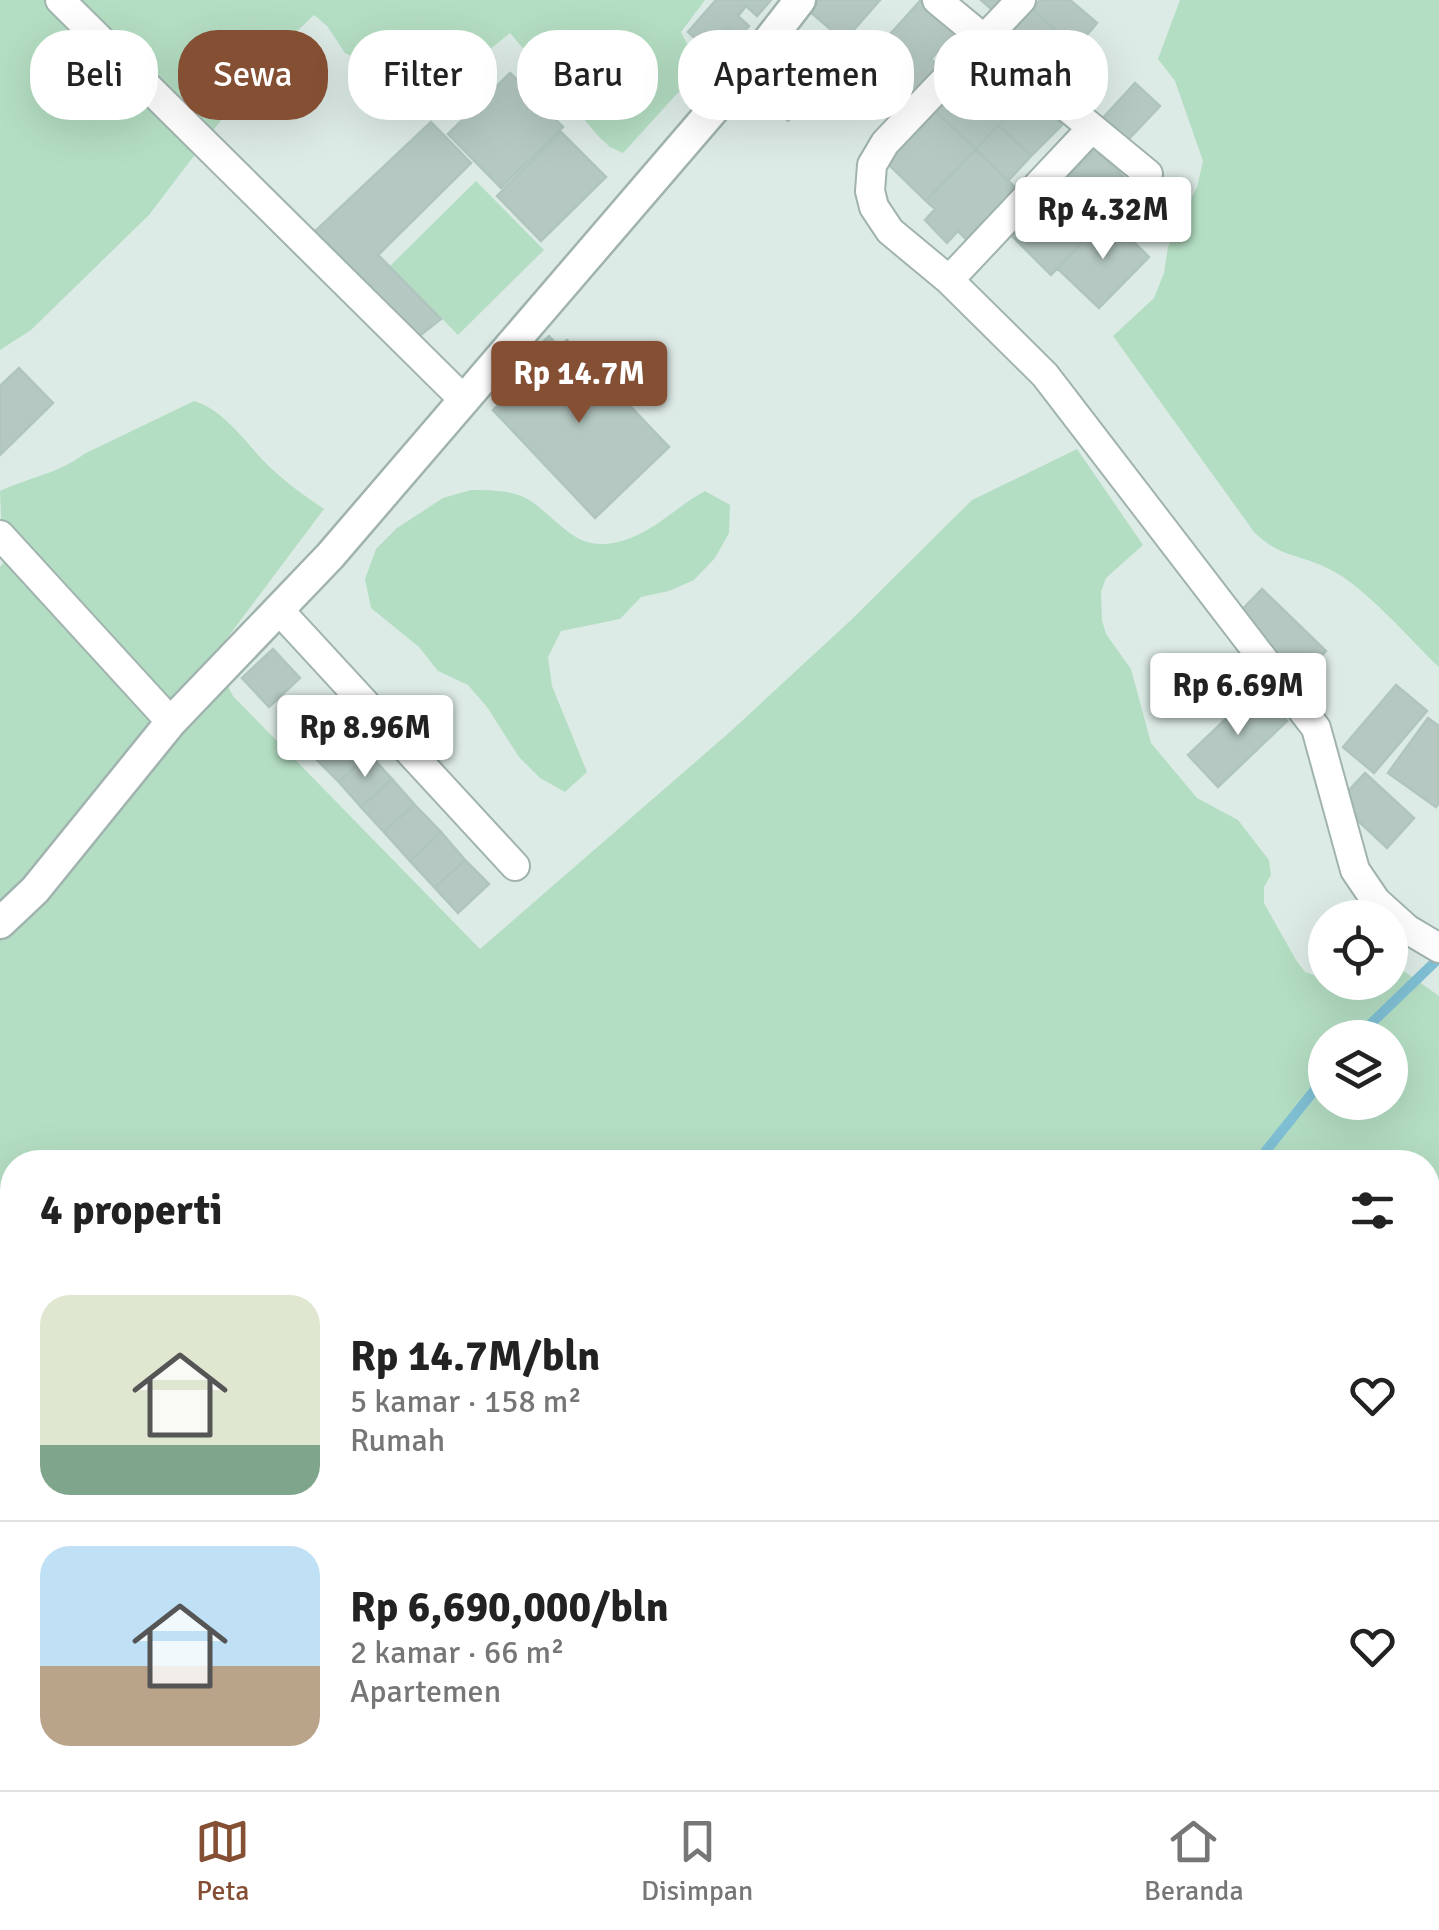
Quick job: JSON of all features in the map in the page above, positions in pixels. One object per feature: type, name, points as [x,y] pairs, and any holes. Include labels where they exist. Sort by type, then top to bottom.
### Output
[{"type":"street","points":[[60,0],[464,400]]},
{"type":"street","points":[[0,923],[35,890],[171,722],[330,556],[731,89],[800,0]]},
{"type":"street","points":[[937,0],[973,30]]},
{"type":"street","points":[[994,30],[1020,0]]},
{"type":"street","points":[[934,93],[885,143],[872,166],[870,191],[874,207],[890,230],[949,280],[1045,375],[1316,728],[1355,870],[1376,900],[1407,929],[1435,944]]},
{"type":"street","points":[[1079,120],[1148,174]]},
{"type":"street","points":[[949,280],[1091,130]]},
{"type":"street","points":[[0,536],[171,722]]},
{"type":"street","points":[[278,609],[516,866]]},
{"type":"green space","points":[[0,0],[705,0],[682,30],[678,30],[678,93],[658,115],[658,30],[517,30],[517,41],[510,33],[497,44],[497,30],[348,30],[348,54],[314,15],[298,30],[178,30],[178,120],[221,120],[149,215],[31,330],[0,350]]},
{"type":"green space","points":[[1180,0],[1439,0],[1439,667],[1372,600],[1343,577],[1282,551],[1254,532],[1113,336],[1154,298],[1164,273],[1168,247],[1197,187],[1203,161],[1175,81],[1158,59]]},
{"type":"green space","points":[[584,120],[653,120],[623,153],[599,137]]},
{"type":"green space","points":[[476,181],[544,250],[458,335],[390,266]]},
{"type":"green space","points":[[194,401],[227,421],[278,475],[324,509],[213,657],[233,696],[480,949],[731,731],[972,500],[1077,449],[1143,545],[1106,578],[1101,592],[1102,620],[1106,634],[1131,669],[1151,743],[1197,798],[1238,820],[1269,860],[1271,875],[1264,887],[1264,903],[1296,960],[1308,973],[1308,1000],[1408,1000],[1408,974],[1439,996],[1439,1150],[0,1150],[0,491],[54,471]]},
{"type":"green space","points":[[471,490],[502,491],[524,497],[576,537],[600,544],[615,543],[643,532],[705,491],[730,505],[729,533],[715,558],[694,580],[641,597],[620,619],[561,631],[548,657],[552,686],[587,772],[565,792],[540,778],[519,757],[468,685],[438,671],[419,647],[371,608],[365,579],[376,549],[397,528],[443,498]]},
{"type":"building","points":[[716,0],[771,0],[757,16],[746,6],[738,16],[749,26],[745,30],[690,30]]},
{"type":"building","points":[[817,0],[880,0],[854,30],[831,30],[808,10]]},
{"type":"building","points":[[981,0],[1010,0],[997,14]]},
{"type":"building","points":[[1040,0],[1070,0],[1097,23],[1091,30],[1056,30],[1032,9]]},
{"type":"building","points":[[920,1],[951,30],[934,30],[934,72],[917,91],[914,30],[894,30]]},
{"type":"building","points":[[1032,9],[1056,30],[1014,30]]},
{"type":"building","points":[[510,73],[517,80],[517,120],[556,120],[563,127],[501,188],[448,134],[462,120],[497,120],[497,86]]},
{"type":"building","points":[[1135,83],[1160,106],[1126,142],[1103,120],[1108,120],[1108,112]]},
{"type":"building","points":[[934,114],[934,120],[945,120],[976,149],[926,201],[887,163]]},
{"type":"building","points":[[945,120],[1003,120],[976,149]]},
{"type":"building","points":[[1003,120],[1057,120],[1062,125],[1031,156],[998,125]]},
{"type":"building","points":[[431,122],[471,163],[378,255],[441,319],[413,341],[310,236]]},
{"type":"building","points":[[998,125],[1031,156],[1008,181],[976,149]]},
{"type":"building","points":[[561,132],[606,177],[541,241],[497,196]]},
{"type":"building","points":[[976,149],[1016,188],[967,240],[958,231],[947,243],[925,220],[935,209],[926,201]]},
{"type":"building","points":[[1095,149],[1135,188],[1051,275],[1012,236]]},
{"type":"building","points":[[1107,216],[1149,257],[1099,308],[1057,268]]},
{"type":"building","points":[[549,336],[559,347],[567,340],[669,447],[595,518],[493,410],[531,375],[520,363]]},
{"type":"building","points":[[19,368],[53,403],[0,455],[0,386]]},
{"type":"building","points":[[1262,589],[1326,651],[1299,678],[1235,617]]},
{"type":"building","points":[[273,649],[300,678],[269,707],[242,678]]},
{"type":"building","points":[[1396,685],[1427,711],[1374,773],[1343,747]]},
{"type":"building","points":[[1257,689],[1287,721],[1218,787],[1188,755]]},
{"type":"building","points":[[324,706],[346,729],[315,758],[294,734]]},
{"type":"building","points":[[1428,718],[1439,726],[1436,807],[1388,773]]},
{"type":"building","points":[[346,729],[369,754],[339,782],[315,758]]},
{"type":"building","points":[[369,754],[392,779],[361,807],[339,782]]},
{"type":"building","points":[[1365,773],[1414,818],[1387,848],[1338,802]]},
{"type":"building","points":[[392,779],[414,804],[384,832],[361,807]]},
{"type":"building","points":[[414,804],[441,832],[410,861],[384,832]]},
{"type":"building","points":[[441,832],[465,860],[435,888],[410,861]]},
{"type":"building","points":[[465,860],[489,884],[458,913],[435,888]]},
{"type":"waterway","points":[[1375,1020],[1439,958]]},
{"type":"waterway","points":[[1267,1150],[1308,1098]]}]
